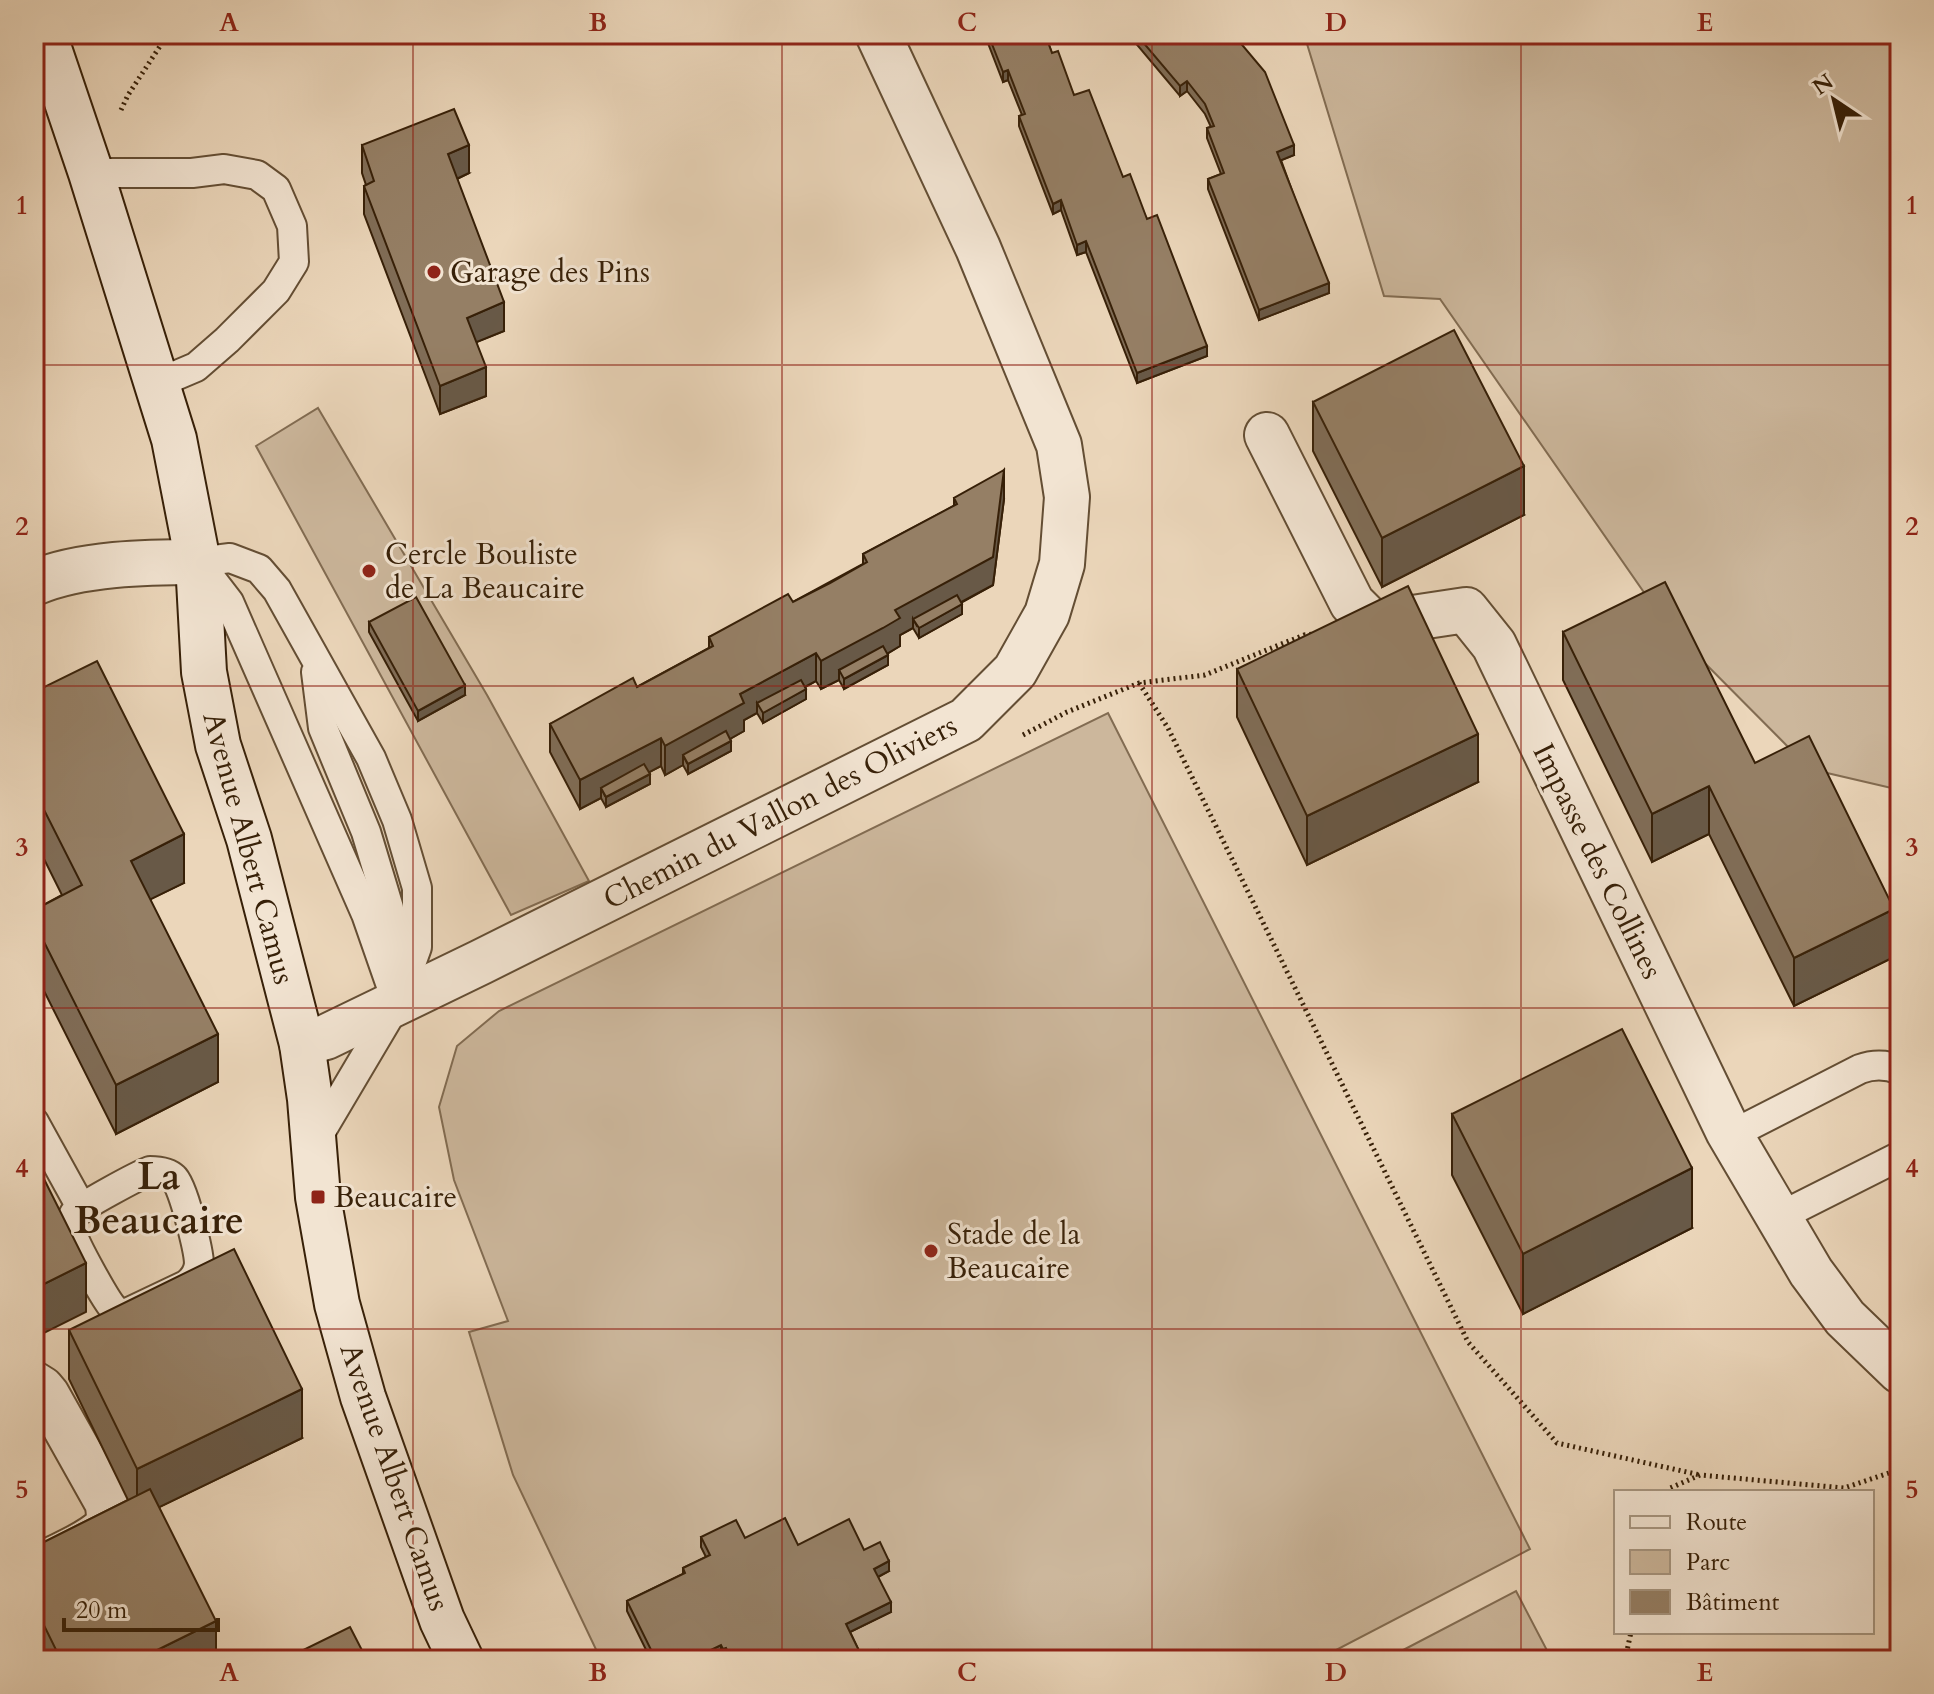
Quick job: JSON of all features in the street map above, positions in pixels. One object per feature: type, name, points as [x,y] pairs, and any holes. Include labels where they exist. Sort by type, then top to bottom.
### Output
[{"type":"street","name":"Avenue Albert Camus","points":[[44,34],[174,439],[198,562],[204,672],[218,745],[249,839],[302,1044],[318,1197],[337,1304],[363,1397],[442,1620],[461,1660]]},
{"type":"street","name":"Chemin du Vallon des Oliviers","points":[[302,1044],[326,1037],[397,1003],[966,720],[1015,671],[1047,614],[1062,564],[1067,497],[1059,445],[978,248],[878,34]]},
{"type":"street","name":"Impasse des Collines","points":[[1267,435],[1352,603],[1373,624],[1466,610],[1494,645],[1731,1135],[1811,1272],[1845,1318],[1900,1371]]},
{"type":"street","points":[[34,583],[75,570],[198,562]]},
{"type":"street","points":[[34,1384],[47,1395],[107,1502],[109,1511],[108,1524],[99,1534],[34,1567]]},
{"type":"lane","points":[[91,173],[192,173],[224,169],[257,175],[276,189],[292,226],[294,262],[276,291],[196,367],[156,384]]},
{"type":"lane","points":[[198,562],[230,558],[259,569],[277,590],[371,758],[397,820],[417,888],[417,947],[397,1003],[314,1143]]},
{"type":"lane","points":[[198,562],[229,602],[366,914],[397,1003]]},
{"type":"lane","points":[[1731,1135],[1860,1069],[1880,1065],[1900,1070]]},
{"type":"lane","points":[[34,1122],[82,1209]]},
{"type":"lane","points":[[1779,1217],[1900,1156]]},
{"type":"lane","points":[[157,1171],[172,1176],[178,1183],[193,1233],[199,1263],[193,1279],[129,1313],[115,1310],[71,1230],[73,1216],[82,1209],[145,1173],[157,1171]]},
{"type":"path","points":[[136,173],[120,111],[168,34]]},
{"type":"path","points":[[1139,683],[1168,728],[1468,1342],[1557,1443],[1700,1475],[1844,1488],[1895,1471],[1900,1465]]},
{"type":"path","points":[[1668,1490],[1700,1475]]},
{"type":"path","points":[[1625,1660],[1631,1634]]},
{"type":"green space","points":[[1304,34],[1900,34],[1900,790],[1810,769],[1666,624],[1440,299],[1384,296]]},
{"type":"green space","name":"Cercle Bouliste de La Beaucaire","points":[[318,408],[487,695],[589,881],[511,915],[256,446]]},
{"type":"green space","name":"Stade de la Beaucaire","points":[[1108,713],[1530,1549],[1317,1660],[601,1660],[513,1475],[469,1332],[508,1321],[454,1180],[439,1107],[457,1046],[499,1011]]},
{"type":"green space","points":[[1516,1591],[1552,1660],[1384,1660]]},
{"type":"building","points":[[988,34],[1045,34],[1052,53],[1058,51],[1074,95],[1089,90],[1123,177],[1130,174],[1147,219],[1157,215],[1207,346],[1137,373],[1086,241],[1077,245],[1061,200],[1053,204],[1019,116],[1025,114],[1008,70],[1003,72]]},
{"type":"building","points":[[1136,34],[1233,34],[1265,72],[1294,145],[1277,152],[1329,283],[1259,310],[1208,179],[1224,173],[1207,128],[1214,126],[1205,104],[1187,81],[1180,86]]},
{"type":"building","name":"Garage des Pins","points":[[454,109],[469,145],[448,154],[504,302],[467,318],[486,367],[440,386],[364,186],[374,181],[362,145]]},
{"type":"building","points":[[1454,330],[1524,466],[1382,538],[1313,402]]},
{"type":"building","points":[[1004,470],[993,557],[895,610],[900,618],[883,628],[821,661],[816,653],[740,694],[744,703],[665,746],[661,738],[580,780],[550,724],[633,678],[637,687],[713,646],[709,637],[788,594],[793,602],[830,583],[867,562],[863,554],[957,504],[954,498]]},
{"type":"building","points":[[1665,582],[1755,763],[1809,736],[1894,909],[1794,958],[1709,786],[1652,814],[1563,632]]},
{"type":"building","points":[[1408,586],[1478,734],[1307,816],[1237,669]]},
{"type":"building","points":[[957,595],[962,604],[919,628],[913,619]]},
{"type":"building","points":[[416,597],[465,685],[418,711],[369,622]]},
{"type":"building","points":[[883,646],[888,655],[844,679],[839,670]]},
{"type":"building","points":[[97,661],[184,834],[131,861],[218,1034],[116,1085],[34,922],[34,910],[82,885],[34,790],[34,692]]},
{"type":"building","points":[[801,680],[806,689],[763,713],[757,703]]},
{"type":"building","points":[[726,731],[731,741],[688,764],[683,755]]},
{"type":"building","points":[[644,764],[650,774],[606,797],[601,788]]},
{"type":"building","points":[[1622,1029],[1692,1168],[1523,1254],[1452,1114]]},
{"type":"building","points":[[34,1159],[86,1263],[34,1289]]},
{"type":"building","points":[[234,1249],[302,1389],[137,1469],[69,1330]]},
{"type":"building","points":[[150,1489],[216,1621],[137,1660],[61,1660],[34,1605],[34,1547]]},
{"type":"building","points":[[785,1518],[798,1545],[849,1519],[864,1550],[880,1542],[889,1561],[874,1569],[891,1602],[846,1624],[862,1657],[878,1650],[883,1660],[732,1660],[721,1645],[690,1660],[656,1660],[627,1601],[685,1573],[683,1568],[710,1555],[701,1537],[736,1520],[745,1538]]},
{"type":"building","points":[[350,1627],[367,1660],[283,1660]]},
{"type":"place","name":"Garage des Pins","points":[[434,272]]},
{"type":"place","name":"Cercle Bouliste de La Beaucaire","points":[[369,571]]},
{"type":"place","name":"Beaucaire","points":[[318,1197]]},
{"type":"place","name":"Stade de la Beaucaire","points":[[931,1251]]},
{"type":"district","name":"La Beaucaire","points":[[159,1198]]}]
